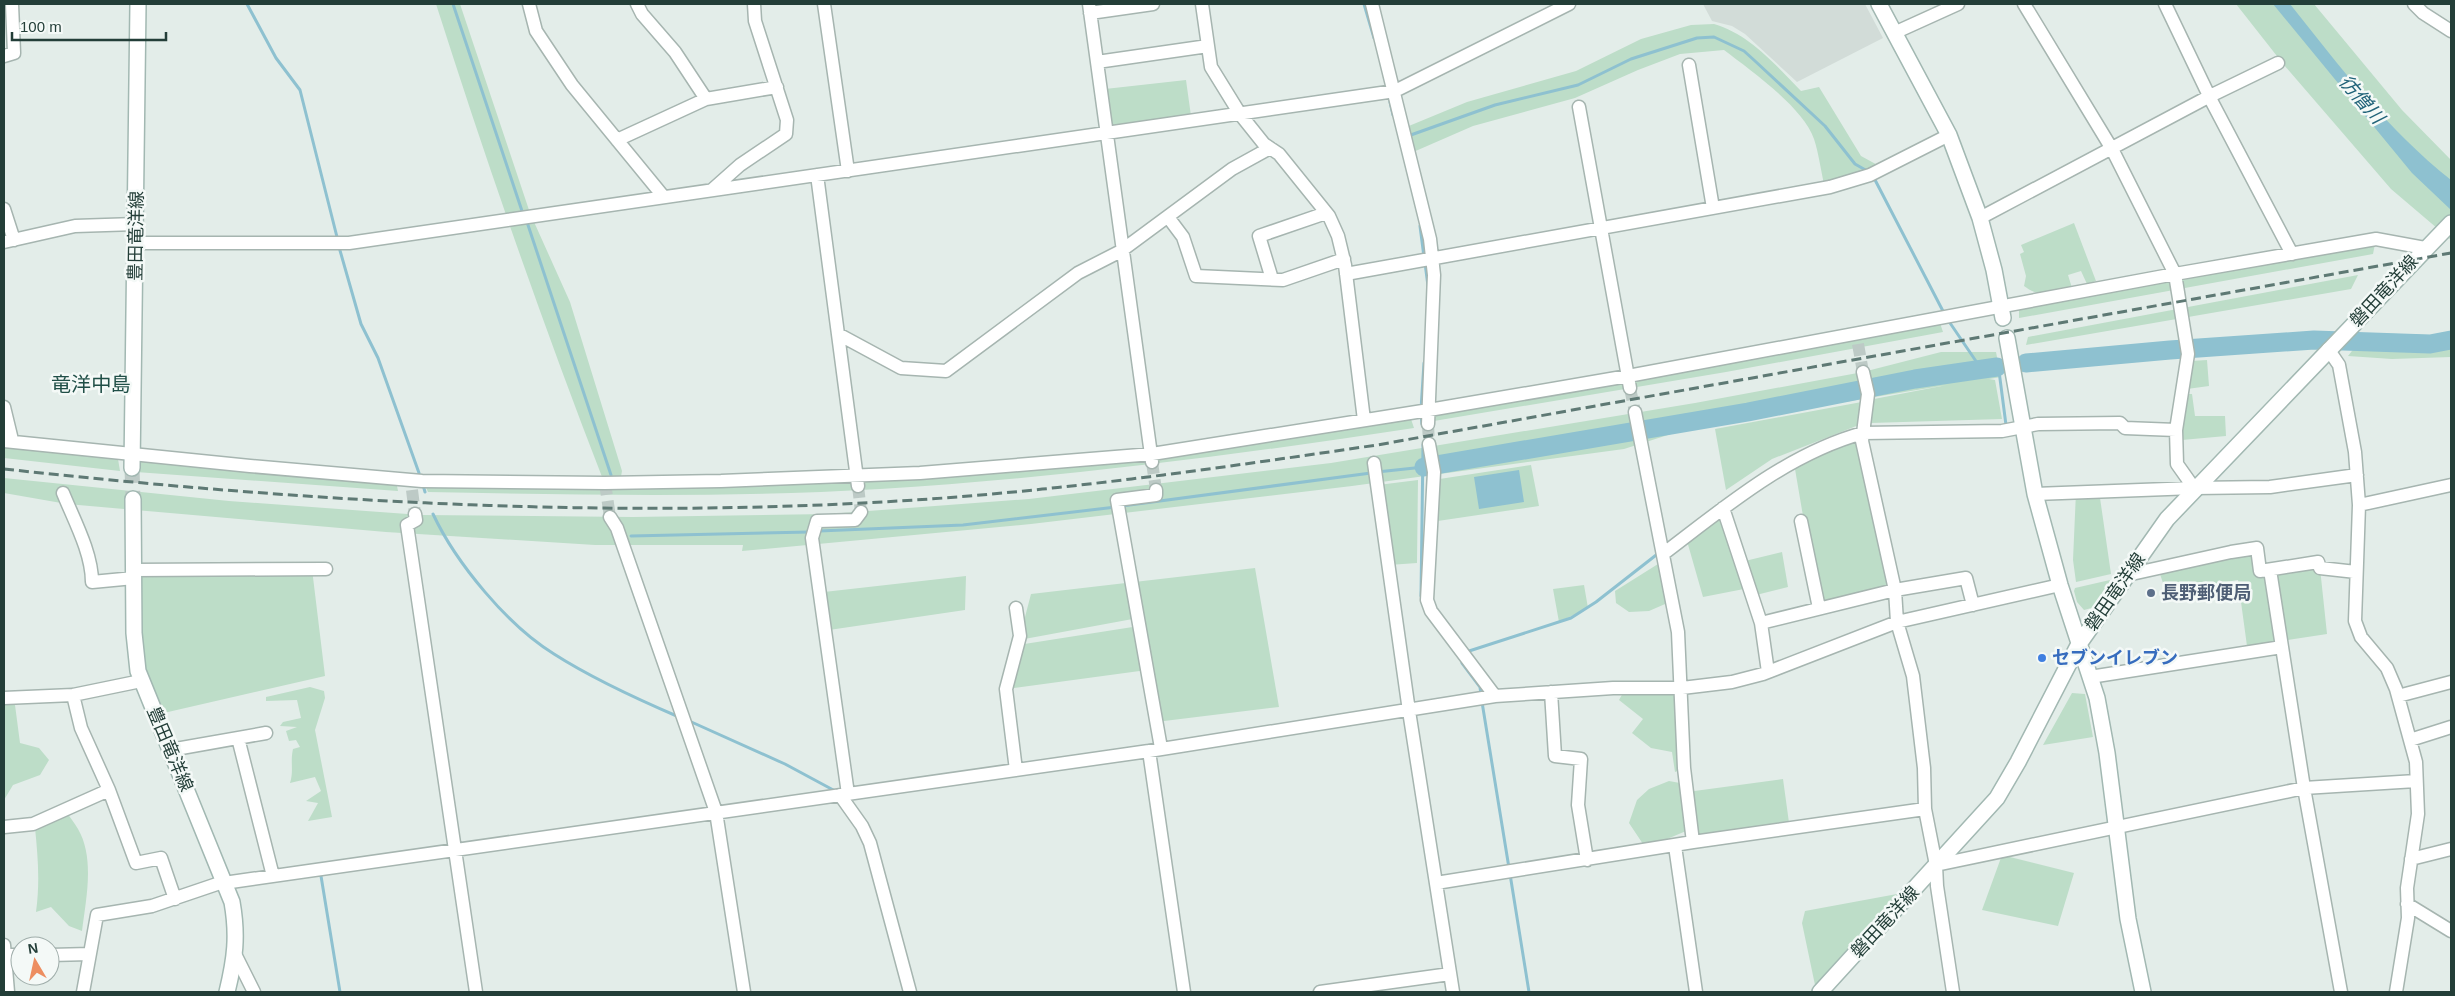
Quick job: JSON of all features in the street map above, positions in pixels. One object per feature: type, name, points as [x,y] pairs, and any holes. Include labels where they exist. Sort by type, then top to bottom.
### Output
[{"type":"main road","name":"豊田竜洋線","points":[[132,461],[137,243],[138,4]]},
{"type":"main road","points":[[1879,4],[1949,135],[1980,218],[1994,270],[2002,312]]},
{"type":"main road","name":"磐田竜洋線","points":[[1820,992],[1997,798],[2018,762],[2079,644],[2167,519],[2194,488],[2450,224]]},
{"type":"main road","points":[[2007,338],[2022,428],[2036,494],[2060,585],[2097,698],[2107,753],[2128,919],[2143,992]]},
{"type":"main road","name":"豊田竜洋線","points":[[133,499],[134,633],[141,681],[226,883],[232,902],[236,925],[236,956],[227,992]]},
{"type":"street","points":[[4,56],[14,53],[12,4]]},
{"type":"street","points":[[528,4],[536,31],[572,85],[663,196]]},
{"type":"street","points":[[637,4],[642,14],[675,52],[706,99]]},
{"type":"street","points":[[713,190],[740,164],[786,134],[787,120],[755,21],[754,4]]},
{"type":"street","points":[[824,4],[848,171]]},
{"type":"street","points":[[1152,458],[1121,251],[1089,8],[1153,4]]},
{"type":"street","points":[[1202,4],[1210,67],[1240,114],[1270,148],[1279,154],[1326,213],[1338,236],[1346,274],[1364,420]]},
{"type":"street","points":[[1372,4],[1424,210],[1433,258],[1434,275],[1428,424]]},
{"type":"street","points":[[137,243],[349,243],[1395,91],[1548,9],[1569,4]]},
{"type":"street","points":[[1894,32],[1958,4]]},
{"type":"street","points":[[2024,4],[2112,149],[2176,274],[2188,354],[2176,430],[2178,464],[2194,488]]},
{"type":"street","points":[[2165,4],[2210,96],[2292,254]]},
{"type":"street","points":[[2414,4],[2423,13],[2451,31]]},
{"type":"street","points":[[1097,62],[1208,46]]},
{"type":"street","points":[[1980,218],[2210,96],[2278,63]]},
{"type":"street","points":[[1689,65],[1713,208]]},
{"type":"street","points":[[617,140],[706,99],[777,87]]},
{"type":"street","points":[[1578,107],[1629,382]]},
{"type":"street","points":[[1346,274],[1602,230],[1830,187],[1870,175],[1949,135]]},
{"type":"street","points":[[838,334],[901,368],[946,371],[1078,273],[1121,251],[1232,169],[1270,148]]},
{"type":"street","points":[[817,175],[858,480]]},
{"type":"street","points":[[4,210],[9,241],[75,226],[136,224]]},
{"type":"street","points":[[1272,279],[1259,236],[1326,213]]},
{"type":"street","points":[[1168,217],[1183,237],[1196,276],[1283,280],[1344,260]]},
{"type":"street","points":[[4,408],[8,440],[132,461],[411,485],[858,480],[920,473],[1152,458],[1364,420],[1629,382],[2002,312],[2176,274],[2376,239],[2425,248]]},
{"type":"street","points":[[2328,349],[2339,365],[2357,475],[2359,506],[2355,621],[2361,637],[2387,668],[2398,696],[2416,762],[2418,814],[2406,888],[2408,918],[2396,992]]},
{"type":"street","points":[[1863,372],[1868,394],[1862,440],[1895,590],[1897,622],[1913,676],[1924,768],[1925,809],[1936,865],[1937,886],[1954,992]]},
{"type":"street","points":[[1635,412],[1678,632],[1682,688],[1684,768],[1693,842]]},
{"type":"street","points":[[1663,554],[1770,475],[1844,438],[1863,433],[2002,432],[2038,424],[2120,423],[2125,428],[2176,430]]},
{"type":"street","points":[[1429,444],[1434,472],[1427,600],[1431,611],[1495,696]]},
{"type":"street","points":[[1374,463],[1409,711],[1452,992]]},
{"type":"street","points":[[2036,494],[2270,487],[2357,475]]},
{"type":"street","points":[[2359,506],[2451,485]]},
{"type":"street","points":[[1156,490],[1156,495],[1117,500],[1155,750],[1184,992]]},
{"type":"street","points":[[63,492],[87,556],[92,572],[92,582],[134,574],[326,569]]},
{"type":"street","points":[[1724,508],[1760,623],[1768,672]]},
{"type":"street","points":[[861,512],[855,520],[817,522],[812,538],[844,794],[870,843],[910,992]]},
{"type":"street","points":[[415,514],[416,520],[407,525],[476,992]]},
{"type":"street","points":[[610,517],[616,528],[716,812],[744,992]]},
{"type":"street","points":[[1801,521],[1819,608]]},
{"type":"street","points":[[2127,574],[2257,548],[2260,571],[2318,562],[2320,568],[2356,572]]},
{"type":"street","points":[[2270,570],[2304,788],[2340,992]]},
{"type":"street","points":[[1760,623],[1895,590],[1966,578],[1973,605]]},
{"type":"street","points":[[83,992],[97,915],[152,906],[198,890],[226,883],[1155,750],[1495,696],[1613,688],[1682,688],[1732,682],[1768,672],[1897,622],[2060,585]]},
{"type":"street","points":[[1016,608],[1020,636],[1006,689],[1016,770]]},
{"type":"street","points":[[2090,677],[2282,647]]},
{"type":"street","points":[[4,698],[73,695],[141,681]]},
{"type":"street","points":[[2398,696],[2451,682]]},
{"type":"street","points":[[1551,692],[1555,756],[1581,759],[1578,805],[1587,860]]},
{"type":"street","points":[[73,695],[81,728],[109,790],[136,863],[161,858],[175,899]]},
{"type":"street","points":[[2410,740],[2451,727]]},
{"type":"street","points":[[170,750],[266,733]]},
{"type":"street","points":[[238,738],[273,876]]},
{"type":"street","points":[[1936,865],[2304,788],[2416,781]]},
{"type":"street","points":[[4,827],[33,824],[109,790]]},
{"type":"street","points":[[1436,883],[1693,842],[1925,809]]},
{"type":"street","points":[[1675,846],[1696,992]]},
{"type":"street","points":[[2411,859],[2451,849]]},
{"type":"street","points":[[2408,904],[2451,931]]},
{"type":"street","points":[[4,952],[8,992]]},
{"type":"street","points":[[60,955],[90,954]]},
{"type":"street","points":[[236,956],[254,992]]},
{"type":"street","points":[[1320,992],[1450,974]]},
{"type":"shaded area","points":[[1703,4],[1865,4],[1883,38],[1797,82],[1745,34],[1732,26],[1712,21]]},
{"type":"green space","points":[[436,4],[460,4],[530,213],[570,302],[622,471],[620,482],[699,482],[1149,455],[1409,413],[1414,428],[1081,472],[880,489],[711,495],[428,492],[424,483],[604,482],[516,244]]},
{"type":"green space","points":[[2236,4],[2314,4],[2402,110],[2451,160],[2451,240],[2391,189],[2284,65]]},
{"type":"green space","points":[[1714,24],[1739,35],[1750,43],[1772,61],[1801,91],[1819,87],[1861,156],[1883,168],[1825,188],[1814,139],[1799,114],[1775,90],[1724,50],[1680,54],[1575,98],[1473,126],[1411,153],[1404,128],[1467,102],[1576,71],[1641,39],[1691,25]]},
{"type":"green space","points":[[1186,80],[1191,116],[1105,126],[1105,89]]},
{"type":"green space","points":[[2074,223],[2096,281],[2087,284],[2081,271],[2068,275],[2072,288],[2053,293],[2036,292],[2024,286],[2026,276],[2020,254],[2024,252],[2021,245]]},
{"type":"green space","points":[[2376,239],[2373,254],[2019,318],[2019,307]]},
{"type":"green space","points":[[2358,275],[2351,289],[2026,345],[2028,337]]},
{"type":"green space","points":[[1940,323],[1943,332],[1726,372],[1428,422],[1429,410]]},
{"type":"green space","points":[[2451,331],[2451,357],[2392,359],[2348,356],[2366,333],[2431,335]]},
{"type":"green space","points":[[1941,352],[1996,352],[2001,377],[1989,379],[1995,380],[2002,419],[1870,423],[1874,399],[1947,385],[1693,427],[1624,449],[1352,486],[1031,524],[742,551],[743,545],[595,545],[386,532],[67,504],[4,493],[4,478],[229,501],[421,515],[633,517],[828,514],[1029,499],[1331,463],[1695,403],[1863,372]]},
{"type":"green space","points":[[2207,360],[2209,386],[2187,389],[2191,361]]},
{"type":"green space","points":[[2186,394],[2192,394],[2195,416],[2225,416],[2226,436],[2182,440],[2180,429]]},
{"type":"green space","points":[[1867,401],[1864,423],[1772,459],[1726,490],[1715,429]]},
{"type":"green space","points":[[1859,434],[1894,585],[1818,604],[1795,469],[1844,438]]},
{"type":"green space","points":[[4,441],[117,453],[120,471],[4,458]]},
{"type":"green space","points":[[137,455],[396,481],[398,491],[136,472]]},
{"type":"green space","points":[[1531,465],[1539,506],[1431,522],[1433,480]]},
{"type":"green space","points":[[1418,480],[1417,563],[1389,565],[1378,485]]},
{"type":"green space","points":[[2099,491],[2111,574],[2076,582],[2073,560],[2076,492]]},
{"type":"green space","points":[[1725,512],[1749,588],[1703,597],[1687,541]]},
{"type":"green space","points":[[2257,548],[2261,571],[2320,568],[2327,634],[2247,646],[2238,580],[2166,592],[2158,568]]},
{"type":"green space","points":[[1782,552],[1788,587],[1756,595],[1745,561]]},
{"type":"green space","points":[[1658,564],[1669,588],[1672,601],[1649,611],[1629,612],[1616,603],[1615,591]]},
{"type":"green space","points":[[1255,568],[1279,707],[1156,722],[1147,670],[1006,689],[1018,645],[1139,626],[1138,618],[1019,640],[1031,594]]},
{"type":"green space","points":[[221,569],[312,569],[325,676],[155,715],[138,671],[134,578]]},
{"type":"green space","points":[[966,576],[965,610],[829,630],[824,592]]},
{"type":"green space","points":[[2110,580],[2099,606],[2084,610],[2077,602],[2075,588]]},
{"type":"green space","points":[[1584,585],[1588,608],[1559,622],[1553,589]]},
{"type":"green space","points":[[310,687],[324,691],[325,698],[315,730],[332,817],[308,821],[318,803],[306,801],[321,791],[315,777],[290,783],[293,749],[300,747],[296,740],[289,741],[286,731],[297,727],[280,726],[283,722],[301,718],[297,700],[266,701],[266,697]]},
{"type":"green space","points":[[1623,693],[1673,694],[1682,714],[1684,768],[1675,772],[1672,752],[1651,748],[1632,733],[1643,719],[1619,700]]},
{"type":"green space","points":[[2072,693],[2085,694],[2093,737],[2043,745]]},
{"type":"green space","points":[[4,701],[15,705],[20,743],[39,748],[49,760],[40,775],[13,785],[4,800]]},
{"type":"green space","points":[[1783,779],[1790,830],[1693,842],[1686,831],[1660,842],[1643,844],[1629,823],[1637,800],[1649,789],[1669,781],[1680,783],[1687,792]]},
{"type":"green space","points":[[65,810],[83,840],[88,866],[82,931],[69,926],[51,907],[36,912],[38,870],[35,828]]},
{"type":"green space","points":[[2002,855],[2074,873],[2058,926],[1982,910]]},
{"type":"green space","points":[[1897,894],[1815,985],[1802,923],[1805,911]]},
{"type":"water","name":"彷僧川","points":[[2273,4],[2290,4],[2346,74],[2386,119],[2428,161],[2451,180],[2451,210],[2412,173]]},
{"type":"water","points":[[1519,470],[1524,502],[1479,509],[1474,477]]},
{"type":"waterway","points":[[247,4],[276,58],[300,90],[338,241]]},
{"type":"waterway","points":[[453,4],[523,214]]},
{"type":"waterway","points":[[1364,4],[1374,38]]},
{"type":"waterway","points":[[1408,136],[1495,105],[1578,85],[1631,59],[1697,38],[1714,37],[1744,51],[1825,126],[1855,164],[1869,172]]},
{"type":"waterway","points":[[1390,102],[1393,115]]},
{"type":"waterway","points":[[1873,176],[1945,315]]},
{"type":"waterway","points":[[526,219],[611,475]]},
{"type":"waterway","points":[[1420,226],[1424,257]]},
{"type":"waterway","points":[[339,247],[361,324],[378,358],[419,473]]},
{"type":"waterway","points":[[1425,263],[1428,286]]},
{"type":"waterway","points":[[1948,320],[1982,370],[1999,371],[2006,425]]},
{"type":"waterway","points":[[2026,363],[2314,340],[2430,344],[2451,340]]},
{"type":"waterway","points":[[1421,409],[1424,363]]},
{"type":"waterway","points":[[1424,467],[1748,412],[1915,379],[1997,367]]},
{"type":"waterway","points":[[1421,415],[1422,424]]},
{"type":"waterway","points":[[1421,596],[1423,445]]},
{"type":"waterway","points":[[1377,472],[1424,467]]},
{"type":"waterway","points":[[1122,506],[1371,473]]},
{"type":"waterway","points":[[423,485],[425,492]]},
{"type":"waterway","points":[[819,531],[963,525],[1116,507]]},
{"type":"waterway","points":[[433,514],[455,553],[485,592],[519,627],[537,642],[600,680],[679,717]]},
{"type":"waterway","points":[[631,536],[810,532]]},
{"type":"waterway","points":[[1466,652],[1571,618],[1596,602],[1660,552]]},
{"type":"waterway","points":[[1462,663],[1480,687],[1481,695]]},
{"type":"waterway","points":[[1482,702],[1509,868]]},
{"type":"waterway","points":[[687,720],[785,764],[837,792]]},
{"type":"waterway","points":[[1510,874],[1529,992]]},
{"type":"waterway","points":[[321,876],[340,992]]},
{"type":"tunnel","points":[[1858,344],[1863,372]]},
{"type":"tunnel","points":[[1630,388],[1635,412]]},
{"type":"tunnel","points":[[1428,424],[1429,444]]},
{"type":"tunnel","points":[[1152,462],[1156,490]]},
{"type":"tunnel","points":[[132,468],[133,499]]},
{"type":"tunnel","points":[[605,483],[610,517]]},
{"type":"tunnel","points":[[858,486],[861,512]]},
{"type":"tunnel","points":[[412,490],[415,514]]},
{"type":"railway","points":[[4,469],[238,491],[473,505],[709,508],[826,505],[944,498],[1053,488],[1161,475],[1377,445],[2451,253]]},
{"type":"place","name":"長野郵便局","points":[[2151,593]]},
{"type":"place","name":"セブンイレブン","points":[[2042,658]]},
{"type":"district","name":"竜洋中島","points":[[91,384]]}]
